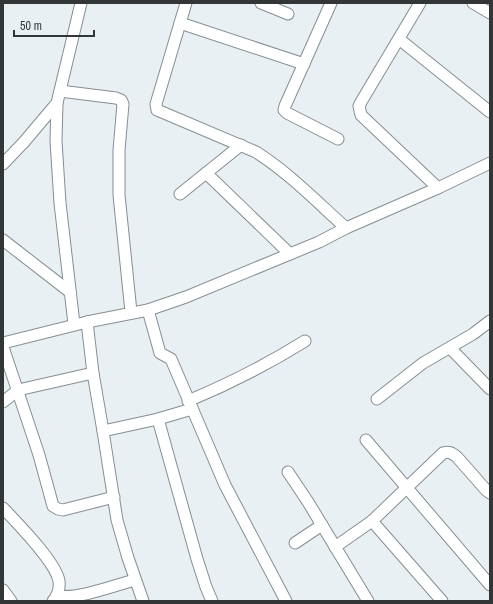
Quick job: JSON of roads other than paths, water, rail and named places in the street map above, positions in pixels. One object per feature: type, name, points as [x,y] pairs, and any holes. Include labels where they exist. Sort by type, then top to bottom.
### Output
[{"type":"street","points":[[74,324],[60,203],[56,141],[57,103],[81,3]]},
{"type":"street","points":[[186,3],[156,104],[157,110],[241,145],[268,160],[291,178],[346,228]]},
{"type":"street","points":[[261,3],[288,14]]},
{"type":"street","points":[[332,3],[284,110],[287,113],[338,139]]},
{"type":"street","points":[[420,3],[361,102],[359,110],[361,114],[438,188]]},
{"type":"street","points":[[473,3],[490,13]]},
{"type":"street","points":[[180,23],[304,64]]},
{"type":"street","points":[[399,39],[490,112]]},
{"type":"street","points":[[60,91],[116,98],[121,100],[123,104],[119,165],[119,195],[130,312]]},
{"type":"street","points":[[3,164],[57,103]]},
{"type":"street","points":[[180,194],[241,145]]},
{"type":"street","points":[[3,343],[74,324],[130,312],[148,310],[186,297],[319,242],[346,228],[438,188],[490,163]]},
{"type":"street","points":[[206,173],[290,254]]},
{"type":"street","points":[[3,240],[70,292]]},
{"type":"street","points":[[148,310],[160,353],[170,359],[225,485],[286,601]]},
{"type":"street","points":[[377,399],[423,363],[484,327],[490,321]]},
{"type":"street","points":[[87,322],[93,373],[119,528],[143,601]]},
{"type":"street","points":[[103,431],[158,419],[190,405],[305,341]]},
{"type":"street","points":[[3,347],[18,390],[53,506],[63,510],[114,497]]},
{"type":"street","points":[[450,348],[490,389]]},
{"type":"street","points":[[3,402],[18,390],[93,373]]},
{"type":"street","points":[[158,419],[197,559],[212,601]]},
{"type":"street","points":[[366,440],[490,585]]},
{"type":"street","points":[[335,547],[372,521],[443,453],[452,453],[457,456],[486,490],[490,492]]},
{"type":"street","points":[[288,472],[368,601]]},
{"type":"street","points":[[3,508],[42,551],[52,566],[59,580],[59,591],[55,598]]},
{"type":"street","points":[[372,521],[442,601]]},
{"type":"street","points":[[295,543],[322,525]]},
{"type":"street","points":[[55,598],[78,595],[135,580]]},
{"type":"street","points":[[3,590],[11,601]]}]
